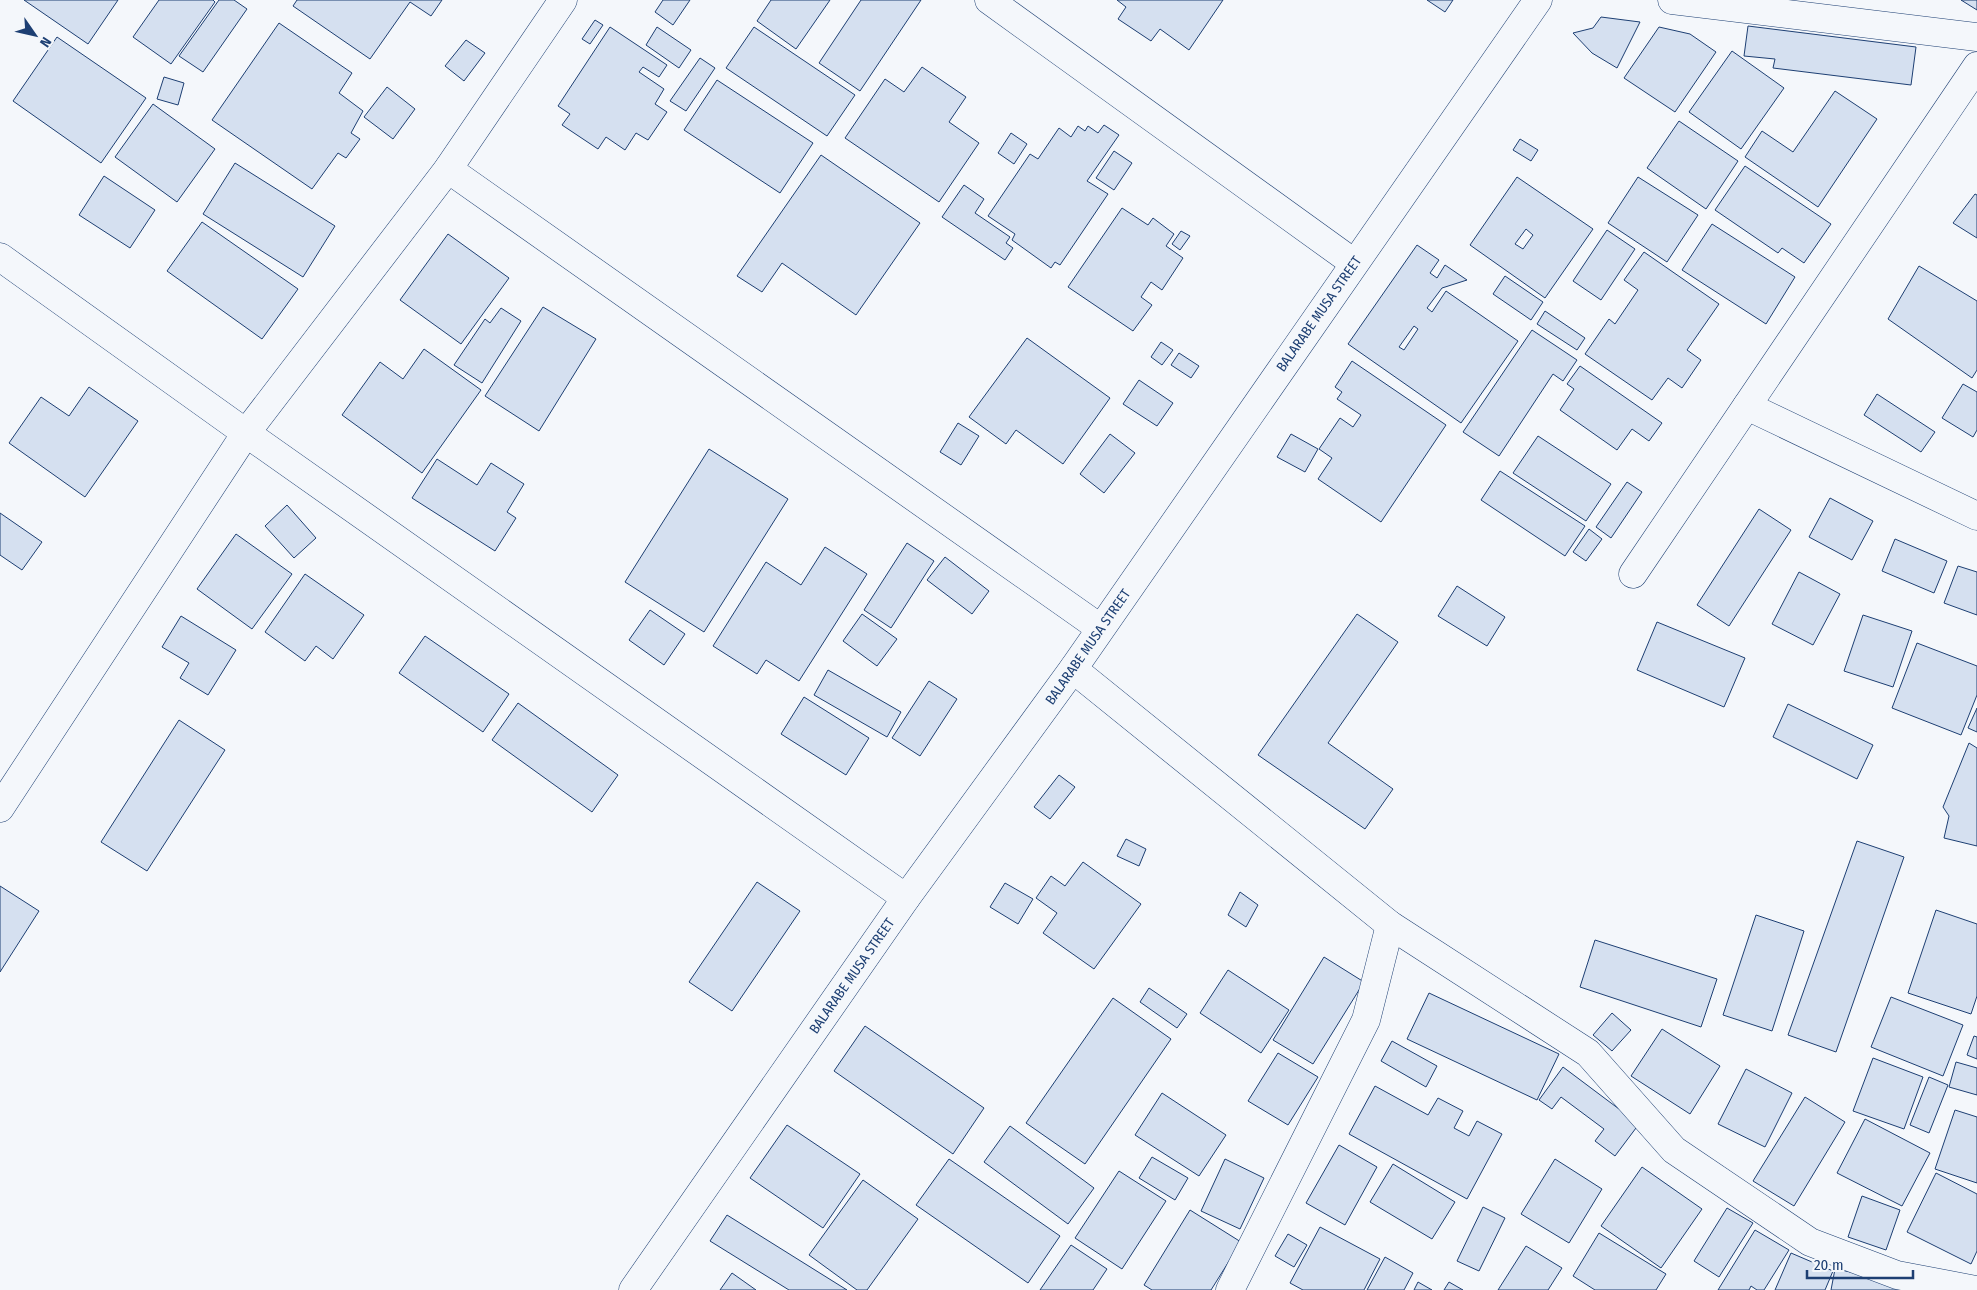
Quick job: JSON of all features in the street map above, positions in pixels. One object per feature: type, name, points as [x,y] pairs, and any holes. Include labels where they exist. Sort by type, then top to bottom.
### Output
[{"type":"street","points":[[0,808],[246,433],[448,169],[563,0]]},
{"type":"street","points":[[989,0],[1354,263]]},
{"type":"street","name":"BALARABE MUSA STREET","points":[[633,1290],[906,898],[1073,669],[1538,0]]},
{"type":"street","points":[[1672,0],[1977,37]]},
{"type":"street","points":[[1633,574],[1977,66]]},
{"type":"street","points":[[448,169],[1100,628]]},
{"type":"street","points":[[0,257],[246,433],[906,898]]},
{"type":"street","points":[[1747,406],[1977,516]]},
{"type":"street","points":[[1073,669],[1390,925],[1588,1053],[1674,1150],[1810,1242],[1897,1275],[1976,1290]]},
{"type":"street","points":[[1230,1290],[1366,1020],[1390,925]]},
{"type":"building","points":[[24,0],[118,0],[88,44]]},
{"type":"building","points":[[159,0],[213,0],[215,2],[171,64],[133,37]]},
{"type":"building","points":[[219,0],[234,0],[247,9],[203,72],[179,56]]},
{"type":"building","points":[[297,0],[442,0],[431,16],[410,2],[370,59],[293,6]]},
{"type":"building","points":[[663,0],[690,0],[673,25],[655,12]]},
{"type":"building","points":[[771,0],[830,0],[796,49],[757,21]]},
{"type":"building","points":[[861,0],[921,0],[860,91],[819,63]]},
{"type":"building","points":[[1117,0],[1223,0],[1189,50],[1160,29],[1151,41],[1118,19],[1126,7]]},
{"type":"building","points":[[1427,0],[1453,0],[1445,12]]},
{"type":"building","points":[[1961,0],[1977,0],[1977,10]]},
{"type":"building","points":[[1601,17],[1640,22],[1617,68],[1592,53],[1573,33],[1593,28]]},
{"type":"building","points":[[595,20],[603,25],[590,44],[582,39]]},
{"type":"building","points":[[279,23],[352,73],[339,93],[363,111],[351,133],[360,139],[346,158],[338,153],[312,189],[212,120]]},
{"type":"building","points":[[1748,26],[1916,47],[1911,85],[1773,68],[1775,59],[1744,56]]},
{"type":"building","points":[[610,27],[667,65],[659,77],[643,67],[639,72],[664,89],[655,104],[667,112],[648,140],[636,133],[625,150],[606,137],[598,149],[562,125],[570,114],[558,106]]},
{"type":"building","points":[[657,27],[691,50],[679,68],[646,45]]},
{"type":"building","points":[[754,27],[855,95],[827,136],[726,68]]},
{"type":"building","points":[[1659,27],[1690,34],[1716,52],[1675,112],[1624,78]]},
{"type":"building","points":[[57,37],[146,98],[101,163],[13,101]]},
{"type":"building","points":[[466,40],[485,53],[464,81],[445,66]]},
{"type":"building","points":[[1732,51],[1784,88],[1741,149],[1689,112]]},
{"type":"building","points":[[700,58],[715,68],[686,111],[670,101]]},
{"type":"building","points":[[922,67],[966,97],[949,122],[979,143],[939,202],[845,138],[885,79],[904,92]]},
{"type":"building","points":[[164,77],[184,83],[178,105],[157,99]]},
{"type":"building","points":[[717,80],[813,143],[780,193],[684,130]]},
{"type":"building","points":[[387,87],[415,109],[393,139],[364,117]]},
{"type":"building","points":[[1835,91],[1877,119],[1818,207],[1745,157],[1762,131],[1793,152]]},
{"type":"building","points":[[153,104],[215,149],[177,202],[115,157]]},
{"type":"building","points":[[1679,121],[1738,161],[1706,209],[1647,168]]},
{"type":"building","points":[[1104,125],[1119,135],[1087,181],[1108,194],[1060,265],[1055,262],[1051,268],[1012,240],[1015,234],[988,216],[1030,154],[1038,159],[1059,128],[1071,137],[1078,126],[1085,131],[1088,126],[1098,133]]},
{"type":"building","points":[[1011,133],[1027,144],[1014,164],[998,153]]},
{"type":"building","points":[[1520,139],[1538,150],[1531,161],[1513,150]]},
{"type":"building","points":[[1114,151],[1132,163],[1114,190],[1096,178]]},
{"type":"building","points":[[821,155],[920,223],[856,315],[782,263],[762,292],[737,276]]},
{"type":"building","points":[[235,163],[335,226],[303,277],[203,214]]},
{"type":"building","points":[[1745,166],[1831,224],[1804,263],[1782,248],[1778,253],[1715,210]]},
{"type":"building","points":[[104,176],[155,210],[130,248],[79,215]]},
{"type":"building","points":[[1517,177],[1593,229],[1545,298],[1470,245]],"holes":[[[1526,229],[1533,235],[1523,249],[1515,244]]]},
{"type":"building","points":[[1638,177],[1698,215],[1667,262],[1608,223]]},
{"type":"building","points":[[964,185],[984,199],[975,213],[1010,237],[1006,243],[1013,248],[1005,260],[942,217]]},
{"type":"building","points":[[1975,194],[1977,195],[1977,238],[1953,223]]},
{"type":"building","points":[[1122,208],[1148,225],[1153,218],[1174,234],[1166,246],[1183,258],[1162,290],[1151,282],[1141,297],[1152,305],[1133,331],[1068,287]]},
{"type":"building","points":[[202,222],[298,289],[262,339],[167,271]]},
{"type":"building","points":[[1712,224],[1795,277],[1766,324],[1682,270]]},
{"type":"building","points":[[1607,230],[1635,249],[1601,300],[1573,281]]},
{"type":"building","points":[[1181,231],[1190,236],[1180,250],[1172,244]]},
{"type":"building","points":[[448,234],[509,278],[461,344],[400,300]]},
{"type":"building","points":[[1417,245],[1439,260],[1430,273],[1437,278],[1445,265],[1467,280],[1442,288],[1427,308],[1432,312],[1446,291],[1518,341],[1461,423],[1348,344]],"holes":[[[1414,326],[1418,329],[1404,350],[1399,347]]]},
{"type":"building","points":[[1644,252],[1719,304],[1687,350],[1701,360],[1682,388],[1668,378],[1652,400],[1585,354],[1609,319],[1615,324],[1638,290],[1624,280]]},
{"type":"building","points":[[1919,266],[1977,301],[1977,370],[1972,378],[1888,319]]},
{"type":"building","points":[[1505,276],[1543,302],[1531,320],[1493,294]]},
{"type":"building","points":[[543,307],[596,339],[539,431],[485,396]]},
{"type":"building","points":[[501,308],[521,321],[482,383],[454,365],[485,319],[490,323]]},
{"type":"building","points":[[1545,311],[1585,338],[1577,350],[1537,324]]},
{"type":"building","points":[[1532,330],[1577,360],[1563,381],[1553,374],[1499,456],[1463,432]]},
{"type":"building","points":[[1027,338],[1110,398],[1063,464],[1016,430],[1006,444],[969,417]]},
{"type":"building","points":[[1161,342],[1173,350],[1162,365],[1151,357]]},
{"type":"building","points":[[424,349],[481,390],[422,473],[342,415],[380,362],[403,379]]},
{"type":"building","points":[[1179,353],[1199,366],[1191,378],[1171,365]]},
{"type":"building","points":[[1352,361],[1446,425],[1381,522],[1318,479],[1332,458],[1319,449],[1340,418],[1353,427],[1361,415],[1337,399],[1342,392],[1335,387]]},
{"type":"building","points":[[1580,366],[1662,423],[1649,441],[1632,429],[1617,450],[1560,410],[1574,389],[1567,384]]},
{"type":"building","points":[[1139,380],[1173,403],[1157,426],[1123,404]]},
{"type":"building","points":[[1963,384],[1977,392],[1977,430],[1973,437],[1942,418]]},
{"type":"building","points":[[89,387],[138,421],[85,497],[9,443],[41,397],[69,416]]},
{"type":"building","points":[[1877,394],[1935,432],[1921,452],[1864,415]]},
{"type":"building","points":[[958,423],[979,436],[961,465],[940,452]]},
{"type":"building","points":[[1110,434],[1135,453],[1104,493],[1080,474]]},
{"type":"building","points":[[1291,434],[1318,449],[1305,472],[1277,457]]},
{"type":"building","points":[[1538,436],[1611,484],[1586,521],[1513,473]]},
{"type":"building","points":[[709,449],[788,499],[704,632],[625,582]]},
{"type":"building","points":[[437,459],[477,485],[491,463],[524,484],[507,512],[516,518],[495,551],[412,498]]},
{"type":"building","points":[[1500,471],[1585,526],[1565,556],[1481,500]]},
{"type":"building","points":[[1627,482],[1642,492],[1611,538],[1596,527]]},
{"type":"building","points":[[1830,498],[1873,521],[1852,560],[1809,537]]},
{"type":"building","points":[[287,505],[316,538],[294,558],[265,526]]},
{"type":"building","points":[[1759,509],[1791,530],[1729,626],[1697,605]]},
{"type":"building","points":[[0,513],[42,542],[22,570],[0,555]]},
{"type":"building","points":[[1589,529],[1602,539],[1586,561],[1573,552]]},
{"type":"building","points":[[236,534],[292,574],[252,629],[197,589]]},
{"type":"building","points":[[1895,539],[1947,561],[1934,593],[1882,571]]},
{"type":"building","points":[[907,543],[934,561],[891,628],[864,610]]},
{"type":"building","points":[[825,547],[867,574],[799,681],[766,660],[757,674],[713,646],[766,562],[801,585]]},
{"type":"building","points":[[945,557],[989,591],[972,614],[927,580]]},
{"type":"building","points":[[1958,566],[1977,572],[1977,615],[1944,603]]},
{"type":"building","points":[[1799,572],[1840,594],[1813,645],[1772,624]]},
{"type":"building","points":[[305,574],[364,615],[333,659],[316,646],[305,661],[265,632]]},
{"type":"building","points":[[1457,586],[1505,617],[1487,646],[1438,616]]},
{"type":"building","points":[[650,610],[685,634],[664,665],[629,640]]},
{"type":"building","points":[[862,614],[897,639],[877,666],[843,641]]},
{"type":"building","points":[[1357,614],[1398,642],[1328,743],[1393,789],[1365,829],[1258,755]]},
{"type":"building","points":[[1863,615],[1912,631],[1893,687],[1844,671]]},
{"type":"building","points":[[181,616],[236,650],[208,695],[180,678],[189,663],[162,647]]},
{"type":"building","points":[[1657,622],[1745,658],[1724,707],[1637,670]]},
{"type":"building","points":[[425,636],[509,694],[483,732],[399,673]]},
{"type":"building","points":[[1917,643],[1977,666],[1977,695],[1961,735],[1892,708]]},
{"type":"building","points":[[828,670],[901,712],[887,737],[814,695]]},
{"type":"building","points":[[929,681],[957,699],[920,756],[892,738]]},
{"type":"building","points":[[804,697],[869,738],[846,775],[781,734]]},
{"type":"building","points":[[518,703],[618,775],[592,812],[492,740]]},
{"type":"building","points":[[1788,704],[1873,745],[1857,779],[1773,737]]},
{"type":"building","points":[[1977,708],[1977,732],[1968,728]]},
{"type":"building","points":[[179,720],[225,750],[147,871],[101,842]]},
{"type":"building","points":[[1969,743],[1977,748],[1977,846],[1944,838],[1949,816],[1943,807]]},
{"type":"building","points":[[1059,775],[1075,787],[1050,819],[1034,807]]},
{"type":"building","points":[[1126,839],[1146,849],[1139,866],[1117,856]]},
{"type":"building","points":[[1857,841],[1904,857],[1836,1052],[1788,1035]]},
{"type":"building","points":[[1083,862],[1141,904],[1094,969],[1043,933],[1057,913],[1036,898],[1051,876],[1065,886]]},
{"type":"building","points":[[757,882],[800,911],[732,1011],[689,982]]},
{"type":"building","points":[[1005,883],[1033,899],[1018,924],[990,907]]},
{"type":"building","points":[[0,886],[39,911],[0,972]]},
{"type":"building","points":[[1240,892],[1258,905],[1246,927],[1228,915]]},
{"type":"building","points":[[1936,910],[1977,924],[1977,996],[1971,1014],[1908,993]]},
{"type":"building","points":[[1756,915],[1804,931],[1772,1031],[1723,1015]]},
{"type":"building","points":[[1595,940],[1717,979],[1701,1027],[1580,987]]},
{"type":"building","points":[[1324,957],[1364,982],[1313,1064],[1273,1040]]},
{"type":"building","points":[[1228,970],[1289,1010],[1261,1053],[1200,1013]]},
{"type":"building","points":[[1149,988],[1187,1014],[1177,1028],[1140,1002]]},
{"type":"building","points":[[1429,993],[1559,1054],[1537,1100],[1407,1039]]},
{"type":"building","points":[[1891,997],[1963,1025],[1943,1076],[1871,1047]]},
{"type":"building","points":[[1113,998],[1171,1039],[1085,1164],[1026,1123]]},
{"type":"building","points":[[1612,1013],[1631,1030],[1612,1051],[1593,1035]]},
{"type":"building","points":[[865,1026],[984,1108],[953,1154],[834,1071]]},
{"type":"building","points":[[1662,1029],[1720,1066],[1690,1114],[1631,1076]]},
{"type":"building","points":[[1974,1036],[1977,1037],[1977,1059],[1967,1055]]},
{"type":"building","points":[[1392,1041],[1437,1066],[1426,1087],[1381,1061]]},
{"type":"building","points":[[1278,1053],[1318,1077],[1288,1125],[1248,1101]]},
{"type":"building","points":[[1873,1058],[1923,1077],[1904,1129],[1853,1111]]},
{"type":"building","points":[[1956,1062],[1977,1068],[1977,1095],[1949,1087]]},
{"type":"building","points":[[1563,1067],[1639,1124],[1615,1156],[1595,1141],[1604,1129],[1561,1097],[1552,1109],[1539,1100]]},
{"type":"building","points":[[1746,1069],[1792,1093],[1765,1147],[1718,1124]]},
{"type":"building","points":[[1929,1077],[1948,1085],[1929,1133],[1910,1125]]},
{"type":"building","points":[[1375,1086],[1428,1115],[1438,1098],[1463,1111],[1454,1128],[1469,1136],[1477,1121],[1502,1134],[1467,1199],[1349,1134]]},
{"type":"building","points":[[1162,1093],[1226,1135],[1199,1176],[1135,1135]]},
{"type":"building","points":[[1805,1097],[1845,1122],[1794,1206],[1753,1181]]},
{"type":"building","points":[[1955,1110],[1977,1117],[1977,1183],[1935,1169]]},
{"type":"building","points":[[1865,1119],[1930,1153],[1902,1206],[1837,1173]]},
{"type":"building","points":[[787,1125],[860,1174],[823,1228],[750,1178]]},
{"type":"building","points":[[1010,1126],[1094,1188],[1068,1224],[984,1162]]},
{"type":"building","points":[[1339,1145],[1377,1167],[1345,1225],[1306,1203]]},
{"type":"building","points":[[1152,1157],[1188,1178],[1175,1200],[1139,1178]]},
{"type":"building","points":[[949,1159],[1060,1236],[1028,1283],[916,1205]]},
{"type":"building","points":[[1225,1159],[1264,1178],[1240,1229],[1201,1211]]},
{"type":"building","points":[[1555,1159],[1602,1189],[1569,1243],[1521,1214]]},
{"type":"building","points":[[1393,1164],[1455,1202],[1432,1239],[1370,1202]]},
{"type":"building","points":[[1642,1167],[1702,1209],[1661,1268],[1601,1226]]},
{"type":"building","points":[[1119,1171],[1166,1201],[1122,1269],[1075,1238]]},
{"type":"building","points":[[1936,1173],[1977,1194],[1977,1251],[1971,1264],[1907,1232]]},
{"type":"building","points":[[863,1180],[918,1219],[867,1290],[857,1290],[809,1255]]},
{"type":"building","points":[[1862,1196],[1900,1210],[1886,1250],[1848,1237]]},
{"type":"building","points":[[1483,1207],[1505,1218],[1479,1271],[1457,1261]]},
{"type":"building","points":[[1727,1208],[1753,1223],[1719,1277],[1694,1261]]},
{"type":"building","points":[[1190,1210],[1241,1242],[1211,1290],[1152,1290],[1144,1285]]},
{"type":"building","points":[[727,1215],[847,1290],[789,1290],[710,1241]]},
{"type":"building","points":[[1320,1227],[1380,1259],[1364,1290],[1303,1290],[1290,1283]]},
{"type":"building","points":[[1755,1230],[1789,1250],[1764,1290],[1757,1290],[1751,1286],[1749,1290],[1718,1290]]},
{"type":"building","points":[[1599,1233],[1666,1274],[1656,1290],[1595,1290],[1573,1276]]},
{"type":"building","points":[[1288,1234],[1307,1245],[1294,1267],[1275,1256]]},
{"type":"building","points":[[1071,1245],[1107,1269],[1093,1290],[1040,1290]]},
{"type":"building","points":[[1526,1246],[1562,1268],[1548,1290],[1498,1290]]},
{"type":"building","points":[[1791,1253],[1833,1271],[1825,1290],[1775,1290]]},
{"type":"building","points":[[1385,1257],[1413,1273],[1404,1290],[1367,1290]]},
{"type":"building","points":[[1835,1269],[1946,1290],[1831,1290]]},
{"type":"building","points":[[732,1273],[756,1290],[720,1290]]},
{"type":"building","points":[[1418,1282],[1432,1290],[1414,1290]]},
{"type":"building","points":[[1449,1282],[1463,1290],[1444,1290]]}]
